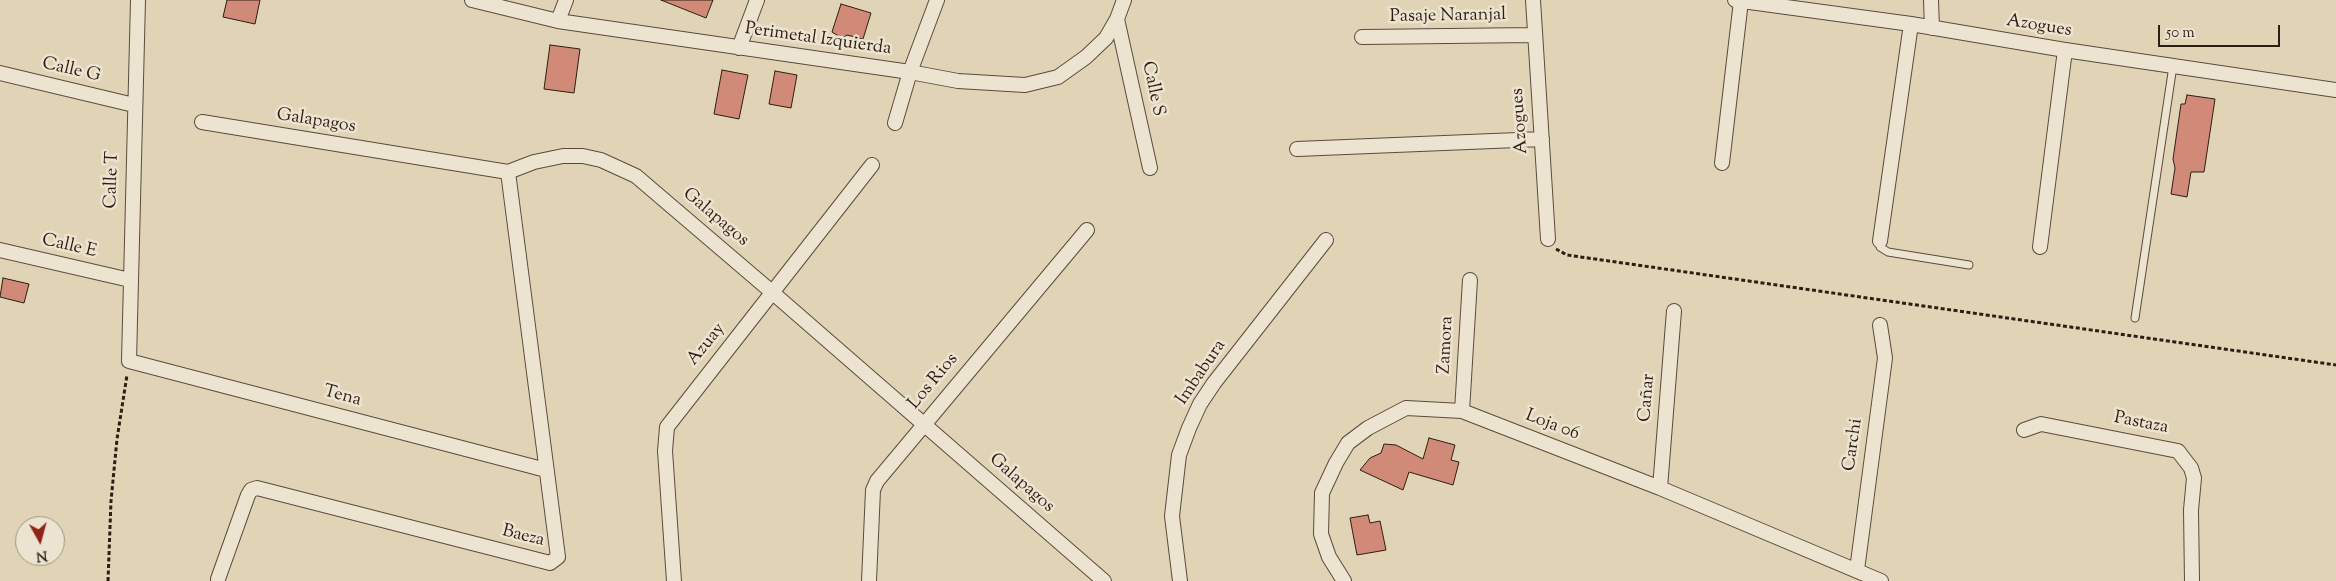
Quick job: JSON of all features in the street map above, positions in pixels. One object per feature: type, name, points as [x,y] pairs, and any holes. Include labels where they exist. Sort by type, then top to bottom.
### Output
[{"type":"street","name":"Calle T","points":[[129,361],[138,0]]},
{"type":"street","name":"Perimetal Izquierda","points":[[472,0],[558,21],[910,72],[958,81],[1025,86],[1058,77],[1086,57],[1106,38],[1117,19],[1124,0]]},
{"type":"street","points":[[558,21],[566,0]]},
{"type":"street","points":[[739,48],[757,0]]},
{"type":"street","points":[[895,123],[910,72],[937,0]]},
{"type":"street","name":"Azogues","points":[[1533,0],[1533,34],[1548,239]]},
{"type":"street","points":[[1722,163],[1738,0]]},
{"type":"street","name":"Azogues","points":[[1738,0],[1911,24],[2065,50],[2336,90]]},
{"type":"street","points":[[1931,0],[1932,28]]},
{"type":"street","name":"Calle S","points":[[1117,19],[1150,168]]},
{"type":"street","points":[[1880,241],[1911,24]]},
{"type":"street","name":"Pasaje Naranjal","points":[[1362,37],[1533,34]]},
{"type":"street","points":[[2040,247],[2065,50]]},
{"type":"street","name":"Calle G","points":[[0,73],[134,104]]},
{"type":"street","name":"Galapagos","points":[[202,122],[508,172],[534,162],[563,156],[583,156],[600,160],[636,176],[1104,581]]},
{"type":"street","points":[[1297,149],[1542,139]]},
{"type":"street","name":"Azuay","points":[[674,581],[666,451],[668,427],[872,165]]},
{"type":"street","name":"Baeza","points":[[218,579],[248,495],[256,488],[550,563],[558,557],[508,172]]},
{"type":"street","name":"Los Rios","points":[[869,581],[873,490],[877,481],[1087,230]]},
{"type":"street","name":"Imbabura","points":[[1180,581],[1172,516],[1179,455],[1189,428],[1200,404],[1214,383],[1326,240]]},
{"type":"street","name":"Calle E","points":[[0,250],[130,280]]},
{"type":"street","name":"Zamora","points":[[1462,411],[1470,280]]},
{"type":"street","name":"Cañar","points":[[1660,488],[1674,311]]},
{"type":"street","name":"Carchi","points":[[1857,570],[1885,358],[1880,325]]},
{"type":"street","name":"Tena","points":[[129,361],[546,470]]},
{"type":"street","name":"Loja 06","points":[[1344,581],[1329,557],[1321,534],[1322,493],[1348,443],[1368,428],[1406,408],[1462,411],[1660,488],[1881,581]]},
{"type":"street","name":"Pastaza","points":[[2024,430],[2041,424],[2178,451],[2189,463],[2194,478],[2191,510],[2192,581]]},
{"type":"lane","points":[[2135,318],[2173,66]]},
{"type":"lane","points":[[1880,241],[1880,247],[1888,252],[1968,265]]},
{"type":"path","points":[[1548,239],[1554,249],[1566,255],[2336,365]]},
{"type":"path","points":[[108,581],[111,501],[117,439],[125,398],[129,361]]},
{"type":"building","points":[[227,0],[260,0],[255,24],[223,17]]},
{"type":"building","points":[[661,0],[713,0],[706,18]]},
{"type":"building","points":[[841,4],[871,13],[863,39],[847,35],[842,38],[832,32]]},
{"type":"building","points":[[550,45],[580,49],[574,93],[544,89]]},
{"type":"building","points":[[722,70],[748,75],[739,119],[714,114]]},
{"type":"building","points":[[775,71],[797,75],[791,108],[769,104]]},
{"type":"building","points":[[2187,95],[2215,99],[2204,172],[2191,172],[2187,197],[2171,194],[2175,168],[2173,159],[2181,104],[2185,104]]},
{"type":"building","points":[[3,278],[29,284],[24,303],[0,297]]},
{"type":"building","points":[[1429,438],[1455,445],[1451,460],[1459,462],[1453,485],[1409,472],[1403,490],[1360,470],[1370,458],[1381,453],[1384,444],[1396,445],[1423,459]]},
{"type":"building","points":[[1368,515],[1370,523],[1380,521],[1386,550],[1357,555],[1350,518]]}]
